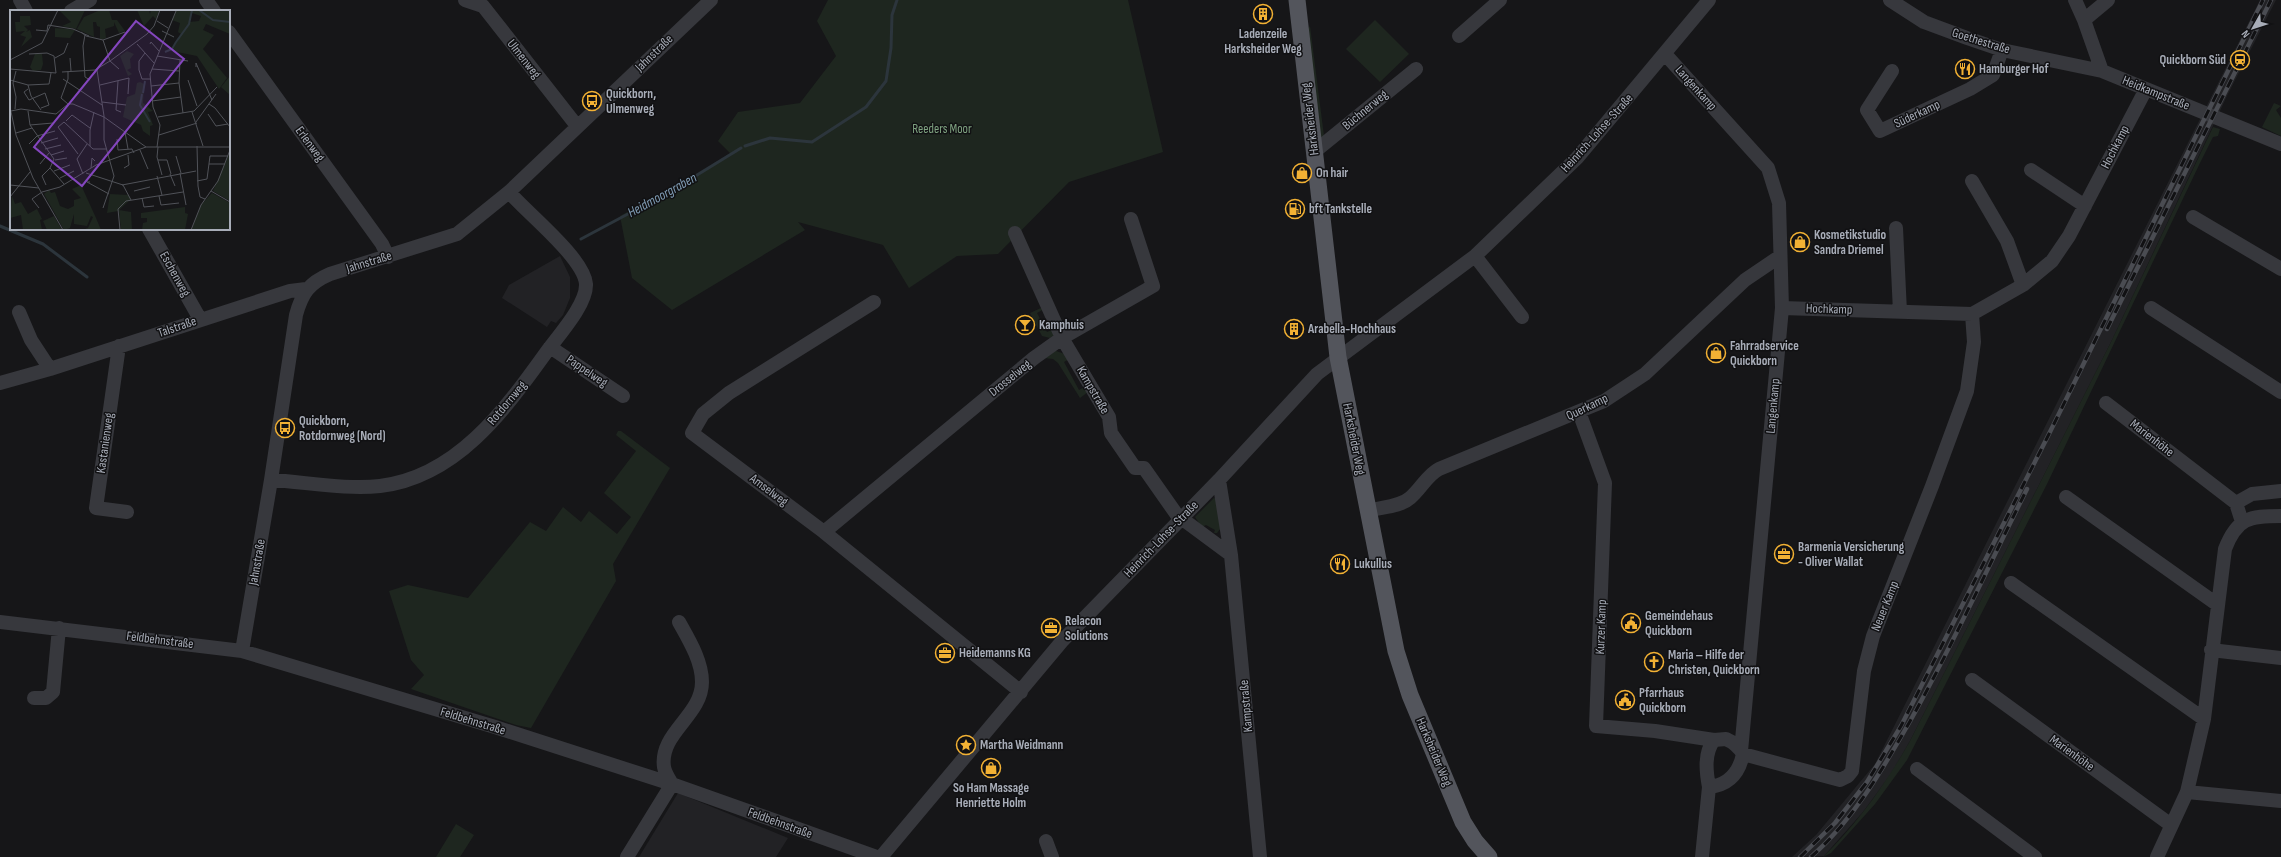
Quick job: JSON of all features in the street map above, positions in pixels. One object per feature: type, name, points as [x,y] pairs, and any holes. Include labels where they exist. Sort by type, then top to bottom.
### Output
[{"type":"main road","name":"Harksheider Weg","points":[[1299,2],[1314,152],[1338,357],[1396,652],[1410,696],[1463,822],[1475,841],[1489,857]]},
{"type":"street","points":[[20,0],[25,10]]},
{"type":"street","points":[[73,10],[90,0]]},
{"type":"street","points":[[206,0],[213,10]]},
{"type":"street","name":"Ulmenweg","points":[[465,0],[483,6],[577,126]]},
{"type":"street","name":"Jahnstraße","points":[[242,651],[271,480],[296,315],[306,289],[315,281],[330,274],[388,257],[457,234],[509,192],[711,0]]},
{"type":"street","points":[[1458,36],[1500,0]]},
{"type":"street","name":"Heinrich-Lohse-Straße","points":[[881,857],[1021,692],[1063,640],[1219,480],[1317,374],[1475,256],[1577,158],[1709,0]]},
{"type":"street","name":"Goethestraße","points":[[1890,0],[1924,22],[2002,50],[2102,71]]},
{"type":"street","points":[[2075,0],[2084,20],[2102,71]]},
{"type":"street","points":[[2084,20],[2108,0]]},
{"type":"street","name":"Erlenweg","points":[[230,33],[373,232],[388,257]]},
{"type":"street","name":"Süderkamp","points":[[1892,71],[1867,110],[1880,131],[1970,89],[1993,74],[2002,50]]},
{"type":"street","name":"Langenkamp","points":[[1665,54],[1768,168],[1779,203],[1779,257],[1782,308],[1741,764],[1733,777],[1723,785],[1709,787]]},
{"type":"street","name":"Büchnerweg","points":[[1314,152],[1416,69]]},
{"type":"street","name":"Heidkampstraße","points":[[2102,71],[2281,144]]},
{"type":"street","name":"Hochkamp","points":[[1782,308],[1972,314],[2023,285],[2052,261],[2069,236],[2146,89]]},
{"type":"street","points":[[2031,170],[2085,206]]},
{"type":"street","points":[[1972,181],[2007,240],[2023,285]]},
{"type":"street","name":"Rotdornweg","points":[[271,480],[380,486],[414,478],[453,457],[490,425],[514,396],[580,306],[586,285],[583,273],[565,248],[509,192]]},
{"type":"street","points":[[2193,217],[2281,269]]},
{"type":"street","name":"Drosselweg","points":[[824,532],[1034,358],[1062,338],[1153,286],[1131,219]]},
{"type":"street","points":[[1896,228],[1900,312]]},
{"type":"street","name":"Eschenweg","points":[[150,230],[200,319]]},
{"type":"street","name":"Kampstraße","points":[[1015,233],[1062,338],[1109,417],[1111,433],[1135,468],[1144,468],[1177,515],[1182,517],[1187,524],[1231,555]]},
{"type":"street","points":[[1475,256],[1522,318]]},
{"type":"street","name":"Querkamp","points":[[1368,511],[1402,503],[1410,498],[1433,472],[1439,468],[1604,401],[1645,374],[1745,280],[1779,257]]},
{"type":"street","name":"Talstraße","points":[[0,383],[50,369],[290,291],[306,289]]},
{"type":"street","name":"Amselweg","points":[[874,302],[729,393],[703,414],[692,433],[824,532],[1021,692]]},
{"type":"street","points":[[2151,308],[2281,392]]},
{"type":"street","points":[[19,312],[31,340],[50,369]]},
{"type":"street","name":"Neuer Kamp","points":[[1742,752],[1840,780],[1848,776],[1852,771],[1864,671],[1873,636],[1932,486],[1967,391],[1974,342],[1972,314]]},
{"type":"street","name":"Kastanienweg","points":[[119,346],[96,508],[127,512]]},
{"type":"street","name":"Pappelweg","points":[[550,347],[623,396]]},
{"type":"street","name":"Marienhöhe","points":[[2106,403],[2236,503]]},
{"type":"street","name":"Kurzer Kamp","points":[[1579,412],[1605,483],[1596,726],[1655,731],[1714,740]]},
{"type":"street","name":"Kampstraße","points":[[1219,480],[1231,555],[1260,857]]},
{"type":"street","points":[[2242,522],[2236,503],[2252,494],[2281,491]]},
{"type":"street","points":[[2066,497],[2218,605]]},
{"type":"street","points":[[2157,857],[2187,792],[2204,719],[2225,549],[2231,533],[2242,522],[2266,516],[2281,516]]},
{"type":"street","points":[[2011,583],[2204,719]]},
{"type":"street","name":"Feldbehnstraße","points":[[0,622],[242,651],[495,727],[672,784],[877,857]]},
{"type":"street","points":[[627,857],[672,784],[664,769],[664,754],[668,743],[696,706],[702,684],[701,673],[694,649],[679,622]]},
{"type":"street","points":[[34,698],[46,698],[53,692],[58,628]]},
{"type":"street","points":[[2212,650],[2281,658]]},
{"type":"street","name":"Marienhöhe","points":[[1972,680],[2171,825]]},
{"type":"street","points":[[1702,857],[1709,787],[1706,762],[1710,747],[1714,740],[1732,742],[1742,752]]},
{"type":"street","points":[[1916,769],[2035,857]]},
{"type":"street","points":[[2187,792],[2281,801]]},
{"type":"street","points":[[1046,841],[1052,857]]},
{"type":"shaded area","points":[[2260,0],[2276,0],[2227,96],[2112,340],[1910,741],[1891,774],[1863,812],[1824,856],[1792,857],[1816,835],[1875,764]]},
{"type":"shaded area","points":[[560,256],[570,277],[570,298],[563,315],[556,323],[551,321],[547,327],[502,298],[509,285]]},
{"type":"shaded area","points":[[678,793],[788,838],[776,857],[639,857]]},
{"type":"green space","name":"Reeders Moor","points":[[828,0],[1128,0],[1163,152],[1069,182],[998,254],[957,256],[909,288],[883,245],[798,222],[805,230],[672,310],[632,278],[620,216],[732,155],[718,141],[738,112],[800,103],[836,56],[817,21]]},
{"type":"green space","points":[[1375,20],[1409,54],[1380,82],[1346,49]]},
{"type":"green space","points":[[1310,26],[1324,136],[1321,140],[1307,31]]},
{"type":"green space","points":[[2274,103],[2281,106],[2276,110],[2281,118],[2281,136],[2262,127]]},
{"type":"green space","points":[[2213,127],[2220,129],[2218,136],[2213,137],[2200,163],[2047,484],[1907,760],[1875,804],[1831,853],[1823,857],[1836,844],[1871,802],[1910,741],[2112,340]]},
{"type":"green space","points":[[1043,307],[1044,309],[1037,313],[1047,332],[1054,329],[1056,334],[1050,338],[1042,336],[1030,313]]},
{"type":"green space","points":[[1053,350],[1068,355],[1069,359],[1064,362],[1079,390],[1086,386],[1088,392],[1080,398],[1058,363],[1053,359],[1044,358]]},
{"type":"green space","points":[[618,431],[621,431],[670,468],[613,564],[616,581],[531,728],[516,725],[411,689],[424,675],[411,660],[389,591],[408,585],[468,598],[530,522],[546,531],[563,507],[581,522],[589,511],[617,534],[631,517],[604,493],[636,451],[616,435]]},
{"type":"green space","points":[[1214,498],[1216,499],[1221,528],[1217,533],[1214,533],[1215,530],[1206,525],[1202,527],[1195,517]]},
{"type":"green space","points":[[456,824],[474,835],[460,857],[436,857]]},
{"type":"waterway","name":"Heidmoorgraben","points":[[745,146],[770,138],[812,142],[866,107],[886,81],[891,48],[892,15],[897,0]]},
{"type":"waterway","name":"Heidmoorgraben","points":[[581,239],[671,191],[741,148]]},
{"type":"waterway","name":"Heidmoorgraben","points":[[0,226],[43,244],[87,277]]},
{"type":"railway","points":[[1800,857],[1835,823],[1867,782],[1901,726],[2047,438],[2263,0]]},
{"type":"railway","points":[[2107,329],[2271,0]]},
{"type":"railway","points":[[1811,857],[1840,827],[1877,777],[1925,694],[1970,607],[2027,489]]},
{"type":"place","name":"Ladenzeile Harksheider Weg","points":[[1263,14]]},
{"type":"place","name":"Quickborn Süd","points":[[2240,60]]},
{"type":"place","name":"Hamburger Hof","points":[[1965,69]]},
{"type":"place","name":"Quickborn, Ulmenweg","points":[[592,101]]},
{"type":"place","name":"On hair","points":[[1302,173]]},
{"type":"place","name":"bft Tankstelle","points":[[1295,209]]},
{"type":"place","name":"Kosmetikstudio Sandra Driemel","points":[[1800,242]]},
{"type":"place","name":"Kamphuis","points":[[1025,325]]},
{"type":"place","name":"Arabella-Hochhaus","points":[[1294,329]]},
{"type":"place","name":"Fahrradservice Quickborn","points":[[1716,353]]},
{"type":"place","name":"Quickborn, Rotdornweg (Nord)","points":[[285,428]]},
{"type":"place","name":"Barmenia Versicherung - Oliver Wallat","points":[[1784,554]]},
{"type":"place","name":"Lukullus","points":[[1340,564]]},
{"type":"place","name":"Gemeindehaus Quickborn","points":[[1631,623]]},
{"type":"place","name":"Relacon Solutions","points":[[1051,628]]},
{"type":"place","name":"Heidemanns KG","points":[[945,653]]},
{"type":"place","name":"Maria – Hilfe der Christen, Quickborn","points":[[1654,662]]},
{"type":"place","name":"Pfarrhaus Quickborn","points":[[1625,700]]},
{"type":"place","name":"Martha Weidmann","points":[[966,745]]},
{"type":"place","name":"So Ham Massage Henriette Holm","points":[[991,768]]}]
